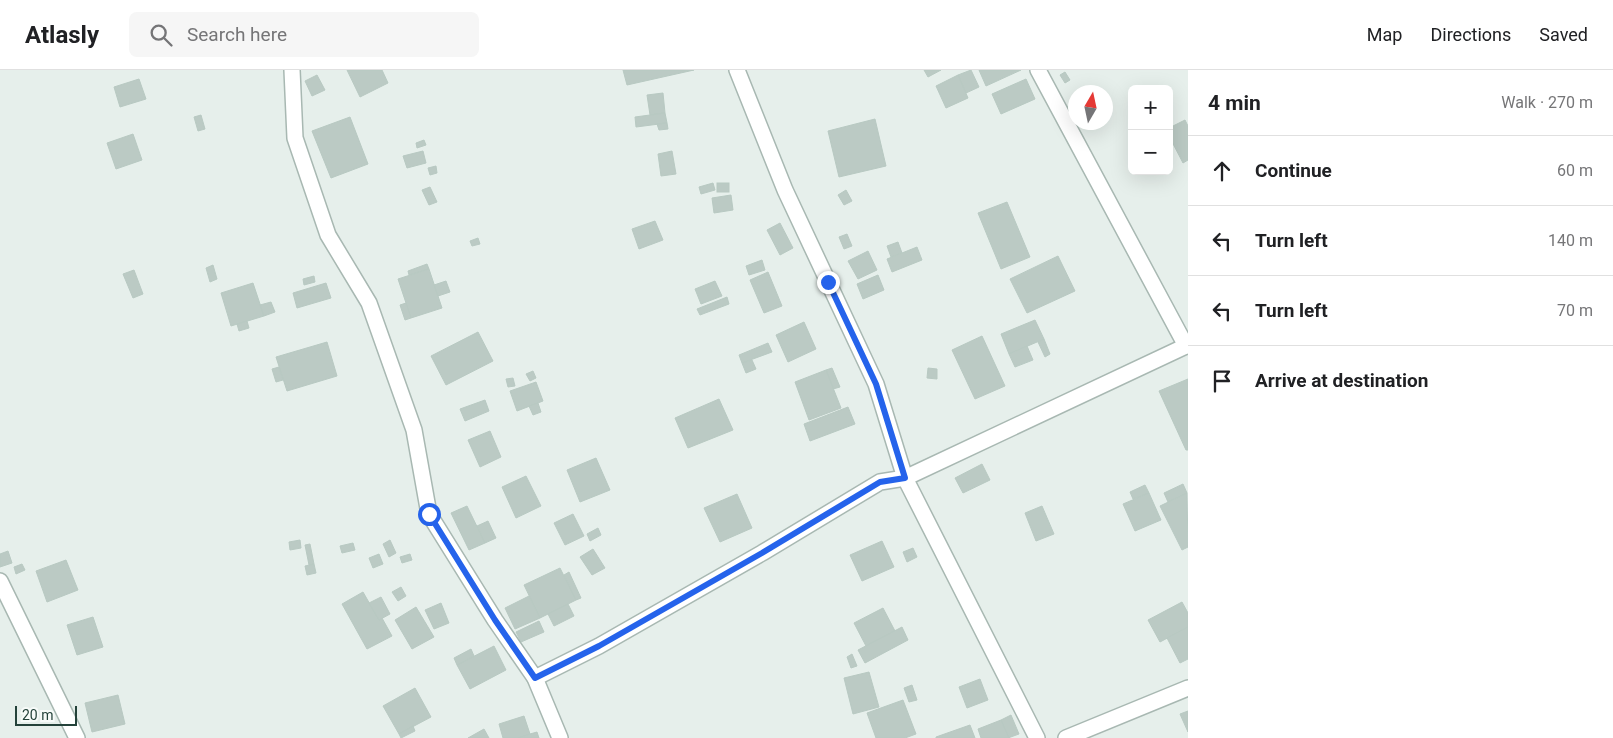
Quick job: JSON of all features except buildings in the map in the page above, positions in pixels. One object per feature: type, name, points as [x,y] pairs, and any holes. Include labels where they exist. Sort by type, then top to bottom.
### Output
[{"type":"street","points":[[292,70],[295,138],[328,235],[369,303],[414,430],[429,514],[495,620],[535,678],[560,738]]},
{"type":"street","points":[[737,70],[785,190],[876,384],[905,478],[1036,738]]},
{"type":"street","points":[[535,678],[668,607],[880,482],[905,478],[1187,346],[1038,70]]},
{"type":"street","points":[[0,581],[77,738]]},
{"type":"street","points":[[1066,738],[1188,688]]},
{"type":"route","points":[[429,514],[495,620],[535,678],[599,646],[762,553],[880,482],[905,478],[876,384],[828,282]]}]
